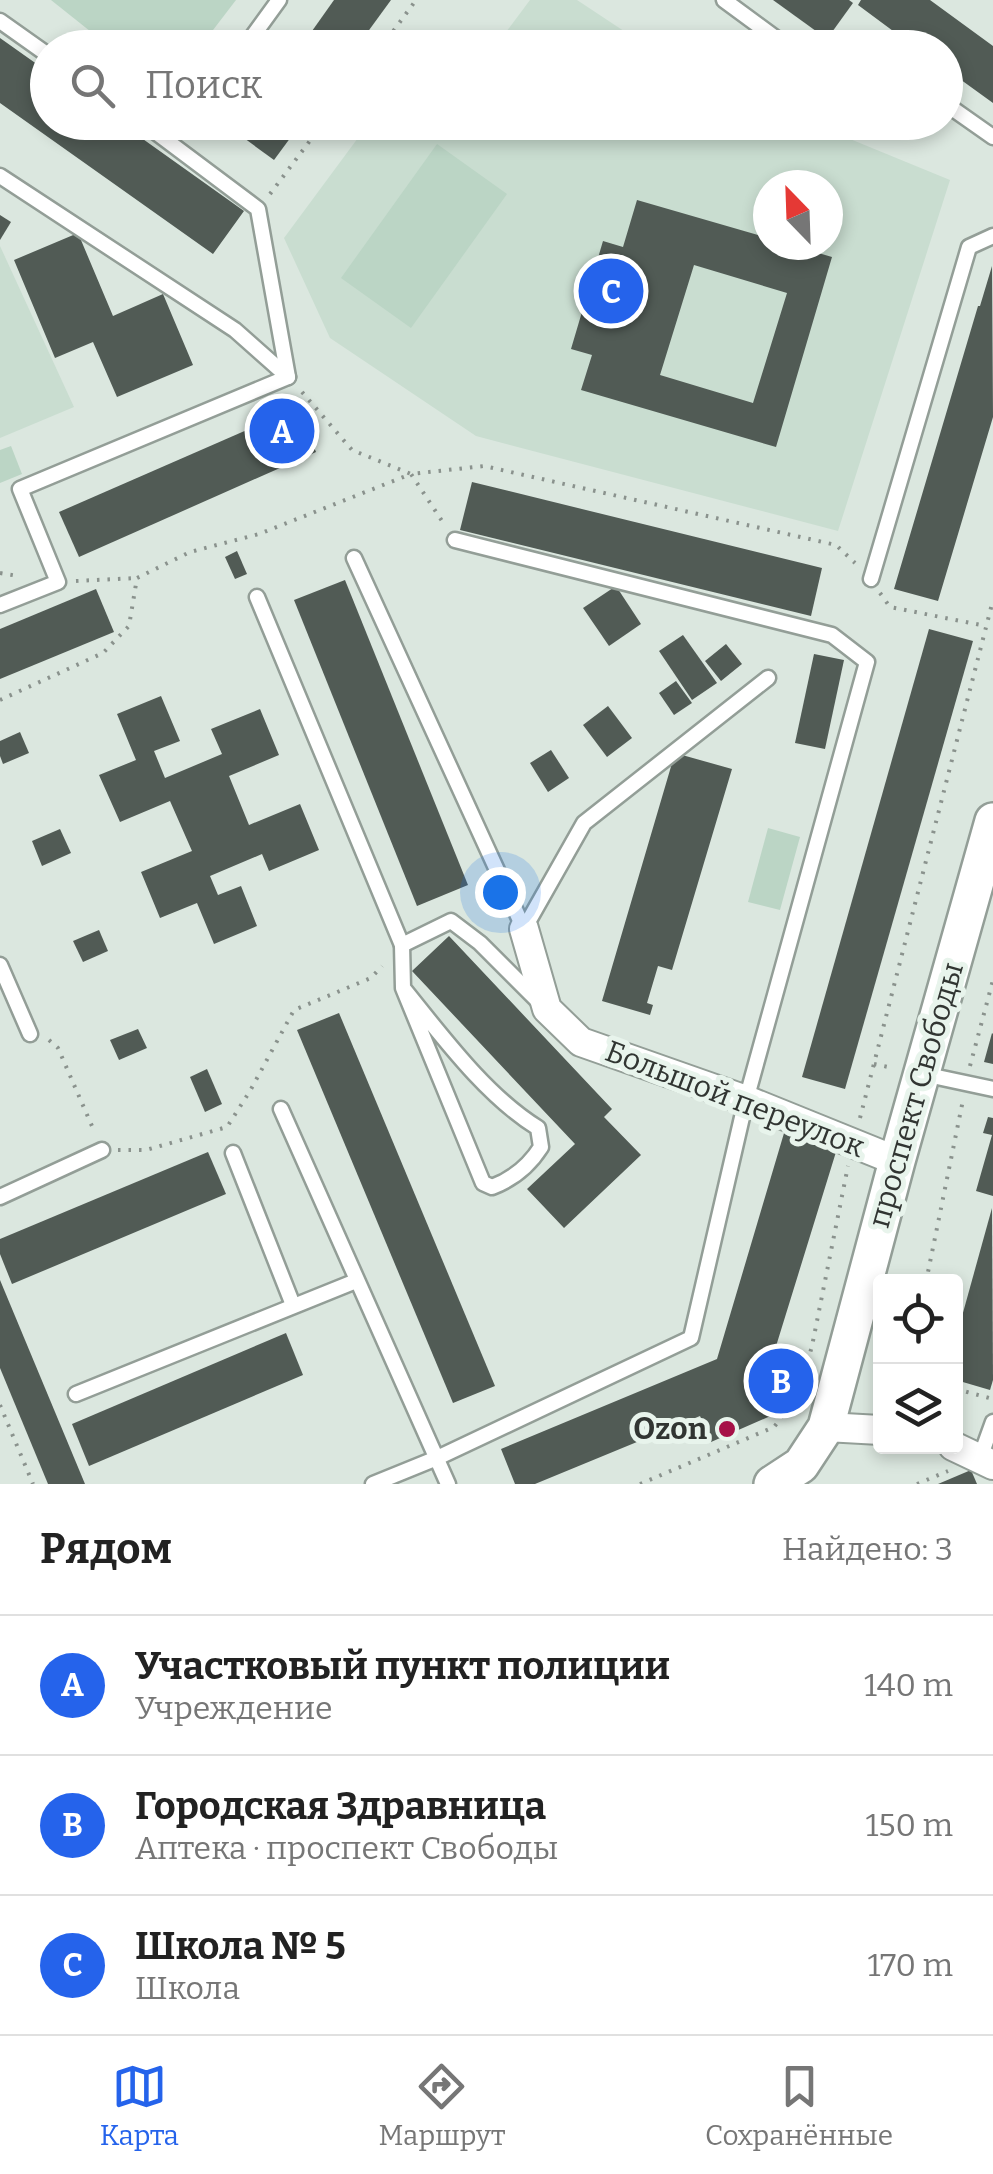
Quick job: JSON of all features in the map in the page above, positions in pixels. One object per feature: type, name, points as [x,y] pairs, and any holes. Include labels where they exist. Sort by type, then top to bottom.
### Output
[{"type":"street","name":"проспект Свободы","points":[[794,1478],[826,1427],[993,822]]},
{"type":"street","points":[[524,929],[547,1009]]},
{"type":"street","name":"Большой переулок","points":[[547,1009],[582,1042],[746,1100],[898,1161]]},
{"type":"street","points":[[826,1427],[873,1430]]},
{"type":"street","points":[[963,1450],[987,1461]]},
{"type":"lane","points":[[257,30],[279,0]]},
{"type":"lane","points":[[724,0],[765,30]]},
{"type":"lane","points":[[0,21],[30,42]]},
{"type":"lane","points":[[963,116],[993,136]]},
{"type":"lane","points":[[166,140],[258,209],[288,377]]},
{"type":"lane","points":[[0,176],[235,330],[288,377]]},
{"type":"lane","points":[[871,580],[969,247],[993,236]]},
{"type":"lane","points":[[0,605],[58,582],[20,489],[288,377]]},
{"type":"lane","points":[[373,1484],[437,1458],[691,1338],[746,1100],[866,662],[832,635],[455,540]]},
{"type":"lane","points":[[354,558],[524,929]]},
{"type":"lane","points":[[257,598],[402,945],[404,988],[483,1182],[492,1188],[506,1182],[541,1147],[538,1128],[477,1075],[404,988]]},
{"type":"lane","points":[[524,929],[584,823],[768,678]]},
{"type":"lane","points":[[402,945],[451,921],[480,943],[547,1009]]},
{"type":"lane","points":[[0,965],[30,1034]]},
{"type":"lane","points":[[922,1074],[993,1088]]},
{"type":"lane","points":[[281,1109],[448,1484]]},
{"type":"lane","points":[[0,1196],[102,1150]]},
{"type":"lane","points":[[234,1153],[293,1305]]},
{"type":"lane","points":[[76,1394],[356,1281]]},
{"type":"lane","points":[[987,1461],[993,1422]]},
{"type":"path","points":[[394,30],[416,0]]},
{"type":"path","points":[[258,209],[310,140]]},
{"type":"path","points":[[288,377],[352,450],[410,474],[455,540]]},
{"type":"path","points":[[58,582],[136,578],[190,552],[259,534],[410,474],[484,466],[836,544],[871,580],[890,607],[986,626]]},
{"type":"path","points":[[0,700],[103,653],[129,626],[136,578]]},
{"type":"path","points":[[640,1484],[774,1427],[798,1396],[812,1346],[853,1143],[993,600]]},
{"type":"path","points":[[30,1034],[58,1048],[102,1150],[146,1150],[226,1127],[294,1010],[371,978],[402,945]]},
{"type":"path","points":[[928,1274],[966,1083],[993,980]]},
{"type":"path","points":[[963,1391],[993,1399]]},
{"type":"path","points":[[0,1405],[33,1484]]},
{"type":"shaded area","points":[[51,0],[236,0],[213,30],[89,30]]},
{"type":"shaded area","points":[[530,0],[577,0],[622,30],[508,30]]},
{"type":"shaded area","points":[[356,140],[852,140],[950,180],[838,531],[476,436],[330,338],[284,238]]},
{"type":"shaded area","points":[[437,144],[507,194],[411,328],[341,278]]},
{"type":"shaded area","points":[[0,246],[74,407],[0,438]]},
{"type":"shaded area","points":[[11,446],[22,474],[0,483],[0,450]]},
{"type":"shaded area","points":[[768,828],[800,837],[780,910],[748,902]]},
{"type":"building","points":[[334,0],[391,0],[369,30],[313,30]]},
{"type":"building","points":[[773,0],[853,3],[834,30],[815,30]]},
{"type":"building","points":[[861,0],[930,0],[993,46],[993,103],[963,81],[963,30],[892,30],[858,5]]},
{"type":"building","points":[[0,38],[30,59],[30,124],[0,103]]},
{"type":"building","points":[[52,140],[144,140],[244,211],[213,254]]},
{"type":"building","points":[[247,140],[289,140],[274,160]]},
{"type":"building","points":[[637,200],[753,234],[753,260],[831,260],[776,447],[581,390],[592,355],[571,349],[603,241],[623,247]],"holes":[[[694,265],[787,293],[753,403],[660,375]]]},
{"type":"building","points":[[0,215],[11,222],[0,240]]},
{"type":"building","points":[[78,233],[113,316],[163,294],[193,365],[117,397],[93,342],[55,358],[14,260]]},
{"type":"building","points":[[992,266],[993,417],[938,601],[894,589]]},
{"type":"building","points":[[297,408],[316,452],[79,557],[59,512]]},
{"type":"building","points":[[472,482],[822,568],[811,616],[460,530]]},
{"type":"building","points":[[237,551],[247,574],[235,579],[225,557]]},
{"type":"building","points":[[345,580],[468,885],[417,906],[294,600]]},
{"type":"building","points":[[616,586],[641,624],[609,646],[583,608]]},
{"type":"building","points":[[96,589],[114,632],[0,679],[0,629]]},
{"type":"building","points":[[929,629],[973,641],[845,1089],[802,1077]]},
{"type":"building","points":[[683,635],[717,683],[692,700],[659,651]]},
{"type":"building","points":[[726,644],[742,664],[721,681],[705,661]]},
{"type":"building","points":[[814,654],[844,660],[825,749],[795,743]]},
{"type":"building","points":[[676,681],[692,703],[674,715],[659,693]]},
{"type":"building","points":[[161,696],[180,741],[154,751],[165,778],[222,754],[211,729],[260,709],[279,755],[229,776],[249,825],[300,804],[319,850],[269,871],[262,854],[210,876],[218,895],[241,886],[257,926],[214,944],[197,903],[160,918],[141,872],[192,851],[170,801],[120,822],[99,775],[136,760],[117,714]]},
{"type":"building","points":[[608,706],[632,738],[607,757],[583,725]]},
{"type":"building","points":[[20,732],[29,753],[3,764],[0,741]]},
{"type":"building","points":[[551,750],[569,778],[548,792],[530,763]]},
{"type":"building","points":[[675,753],[732,769],[672,970],[658,966],[647,1003],[653,1005],[650,1015],[602,1001]]},
{"type":"building","points":[[60,829],[71,853],[42,866],[32,841]]},
{"type":"building","points":[[99,930],[108,951],[83,962],[73,941]]},
{"type":"building","points":[[449,936],[612,1109],[604,1117],[641,1155],[564,1228],[527,1189],[575,1144],[412,971]]},
{"type":"building","points":[[339,1013],[495,1386],[453,1403],[297,1030]]},
{"type":"building","points":[[138,1029],[147,1048],[119,1060],[110,1040]]},
{"type":"building","points":[[993,1034],[993,1064],[984,1062]]},
{"type":"building","points":[[207,1069],[222,1104],[205,1112],[190,1077]]},
{"type":"building","points":[[988,1117],[993,1118],[993,1196],[976,1191],[992,1135],[983,1133]]},
{"type":"building","points":[[787,1123],[840,1139],[773,1356],[796,1363],[788,1394],[775,1414],[711,1442],[700,1416],[535,1484],[515,1484],[501,1449],[717,1359]]},
{"type":"building","points":[[208,1152],[226,1194],[12,1284],[0,1254],[0,1239]]},
{"type":"building","points":[[992,1208],[990,1390],[963,1382],[963,1313]]},
{"type":"building","points":[[0,1280],[85,1484],[48,1484],[0,1368]]},
{"type":"building","points":[[286,1333],[303,1375],[89,1466],[72,1424]]},
{"type":"building","points":[[971,1470],[977,1484],[938,1484]]},
{"type":"place","name":"Школа № 5","points":[[611,291]]},
{"type":"place","name":"Участковый пункт полиции","points":[[282,431]]},
{"type":"place","name":"Городская Здравница","points":[[781,1381]]},
{"type":"place","name":"Ozon","points":[[727,1429]]}]
